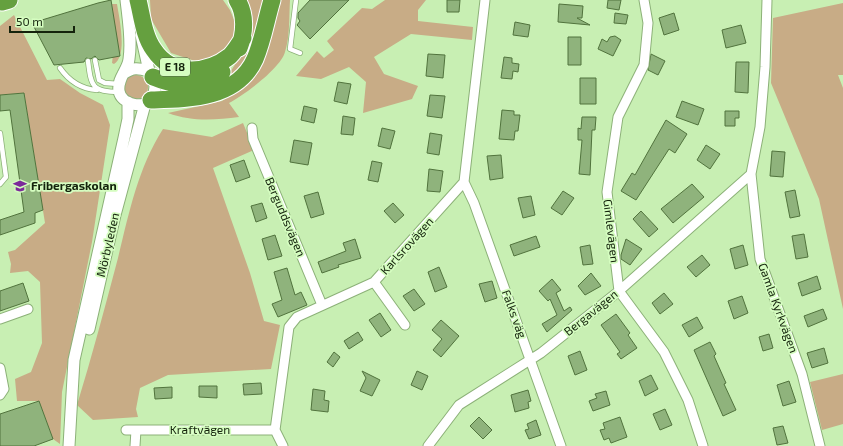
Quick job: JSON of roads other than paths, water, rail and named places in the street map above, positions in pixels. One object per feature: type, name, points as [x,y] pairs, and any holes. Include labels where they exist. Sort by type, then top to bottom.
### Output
[{"type":"highway","name":"E 18","points":[[137,0],[153,50],[165,63],[178,68],[193,71],[211,68],[231,55],[243,38]]},
{"type":"highway","name":"E 18","points":[[151,74],[172,85],[194,84],[222,72],[234,58],[243,38],[244,21],[240,5],[237,0]]},
{"type":"highway","points":[[148,102],[208,96],[227,88],[245,76],[255,59],[264,34],[272,0]]},
{"type":"street","points":[[126,0],[130,48],[129,61],[120,83],[122,98],[134,104],[148,102],[155,84],[143,47],[137,0]]},
{"type":"street","points":[[464,182],[485,0]]},
{"type":"street","name":"Gimlevägen","points":[[644,0],[648,23],[644,64],[618,117],[606,192],[619,290],[664,352],[688,400],[703,446]]},
{"type":"street","name":"Gamla Kyrkvägen","points":[[767,0],[765,67],[760,126],[752,174],[760,259],[802,374],[820,446]]},
{"type":"street","points":[[120,83],[129,70],[138,68],[151,74]]},
{"type":"street","name":"Mörbyleden","points":[[69,446],[74,360],[125,132],[128,102]]},
{"type":"street","name":"Mörbyleden","points":[[73,386],[91,320],[115,215],[148,102]]},
{"type":"street","name":"Berguddsvägen","points":[[252,128],[253,139],[322,306]]},
{"type":"street","name":"Bergavägen","points":[[428,446],[459,405],[531,360],[619,290],[752,174]]},
{"type":"street","name":"Karlsrovägen","points":[[275,430],[289,327],[297,317],[374,282],[464,182]]},
{"type":"street","name":"Falks väg","points":[[464,182],[474,203],[561,446]]},
{"type":"street","points":[[374,282],[405,325]]},
{"type":"street","points":[[0,320],[28,309]]},
{"type":"street","points":[[0,368],[4,389],[0,395]]},
{"type":"street","name":"Kraftvägen","points":[[126,430],[275,430]]},
{"type":"street","points":[[135,446],[136,430]]},
{"type":"street","points":[[275,430],[283,446]]},
{"type":"lane","points":[[296,0],[290,49],[300,53]]},
{"type":"lane","points":[[95,60],[99,80],[105,83],[120,83]]},
{"type":"lane","points":[[88,61],[91,83],[101,90]]},
{"type":"lane","points":[[60,68],[66,77],[91,90],[101,90],[120,83]]},
{"type":"lane","points":[[0,133],[6,177],[0,184]]},
{"type":"place","name":"Fribergaskolan","points":[[20,186]]}]
